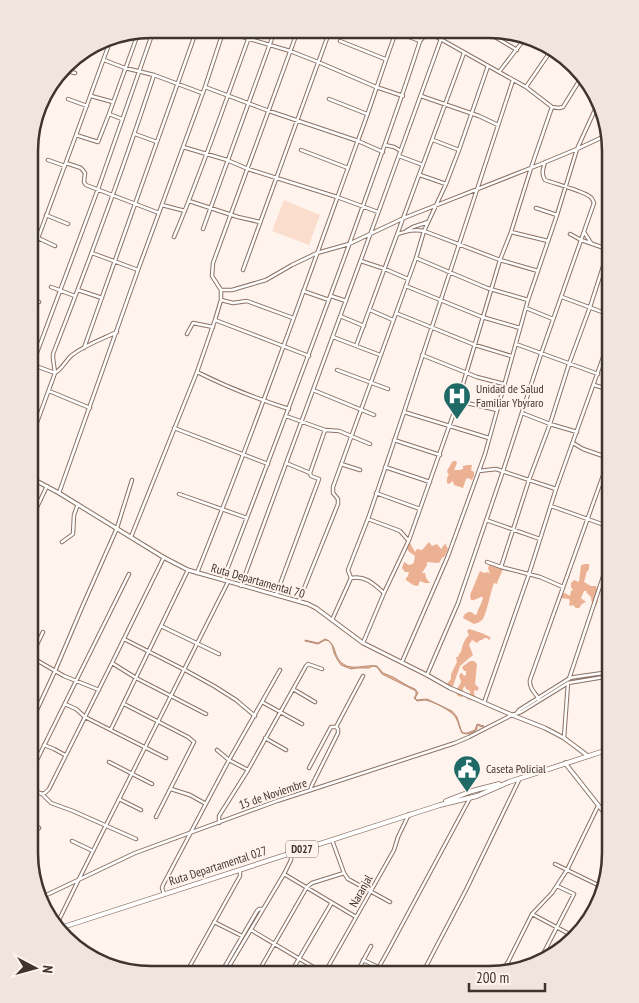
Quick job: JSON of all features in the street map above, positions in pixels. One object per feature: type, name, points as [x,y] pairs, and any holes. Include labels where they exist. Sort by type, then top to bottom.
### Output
[{"type":"main road","name":"Ruta Departamental 70","points":[[38,482],[188,570],[299,601],[316,608],[363,643],[427,674],[450,688],[545,728],[564,738],[588,756]]},
{"type":"main road","name":"Ruta Departamental 027","points":[[440,804],[470,798],[520,778],[601,752]]},
{"type":"main road","points":[[565,763],[601,807]]},
{"type":"main road","name":"Ruta Departamental 027","points":[[66,926],[332,840],[440,804],[472,791],[509,782]]},
{"type":"street","points":[[38,351],[151,38]]},
{"type":"street","points":[[84,348],[194,38]]},
{"type":"street","points":[[59,493],[205,87],[220,38]]},
{"type":"street","points":[[174,237],[207,154],[249,38],[290,51],[376,87],[403,96]]},
{"type":"street","points":[[203,229],[272,38]]},
{"type":"street","points":[[131,537],[213,327],[221,290],[212,276],[213,263],[295,38]]},
{"type":"street","points":[[243,270],[327,38]]},
{"type":"street","points":[[197,573],[294,318],[393,38]]},
{"type":"street","points":[[411,38],[420,42]]},
{"type":"street","points":[[223,580],[309,356],[423,38]]},
{"type":"street","points":[[497,38],[517,50]]},
{"type":"street","points":[[76,135],[98,142],[136,39]]},
{"type":"street","points":[[241,586],[379,212],[440,39],[526,87],[552,107],[563,107],[578,82]]},
{"type":"street","points":[[340,42],[385,59]]},
{"type":"street","points":[[499,72],[522,42]]},
{"type":"street","points":[[55,246],[38,238],[108,46]]},
{"type":"street","points":[[356,346],[464,53]]},
{"type":"street","points":[[526,87],[548,55]]},
{"type":"street","points":[[104,60],[125,68],[154,75],[202,93]]},
{"type":"street","points":[[299,601],[338,504],[333,487],[341,464],[394,320],[424,231],[446,184],[488,66]]},
{"type":"street","points":[[502,68],[503,74]]},
{"type":"street","points":[[69,72],[74,73]]},
{"type":"street","points":[[38,420],[55,372],[53,354],[92,253],[154,75]]},
{"type":"street","points":[[332,620],[351,578],[348,570],[368,519],[513,80]]},
{"type":"street","points":[[205,87],[358,141],[383,152]]},
{"type":"street","points":[[91,96],[113,102]]},
{"type":"street","points":[[421,96],[498,125]]},
{"type":"street","points":[[68,99],[87,106]]},
{"type":"street","points":[[329,99],[367,114]]},
{"type":"street","points":[[363,643],[409,540],[440,455],[500,260],[552,107]]},
{"type":"street","points":[[402,662],[448,556],[479,471],[528,300],[549,241],[577,149],[595,111]]},
{"type":"street","points":[[109,114],[122,119]]},
{"type":"street","points":[[134,134],[156,142]]},
{"type":"street","points":[[221,290],[232,290],[266,280],[317,253],[349,244],[404,218],[577,149],[601,137]]},
{"type":"street","points":[[433,140],[459,150]]},
{"type":"street","points":[[385,145],[401,150]]},
{"type":"street","points":[[183,147],[337,196],[379,212]]},
{"type":"street","points":[[301,150],[348,168]]},
{"type":"street","points":[[399,156],[423,165]]},
{"type":"street","points":[[48,160],[81,168],[85,173],[84,182],[86,185],[159,213]]},
{"type":"street","points":[[427,674],[458,603],[594,203],[589,196],[545,180],[542,172],[545,162]]},
{"type":"street","points":[[420,175],[446,184]]},
{"type":"street","points":[[189,201],[260,223]]},
{"type":"street","points":[[162,205],[185,212]]},
{"type":"street","points":[[536,208],[557,215]]},
{"type":"street","points":[[46,215],[68,224]]},
{"type":"street","points":[[405,232],[408,229],[428,222]]},
{"type":"street","points":[[398,234],[418,230],[424,231],[500,260],[538,271]]},
{"type":"street","points":[[511,232],[549,241]]},
{"type":"street","points":[[584,232],[591,243]]},
{"type":"street","points":[[570,234],[602,247]]},
{"type":"street","points":[[92,253],[138,270]]},
{"type":"street","points":[[416,258],[491,290],[528,300]]},
{"type":"street","points":[[361,261],[408,279]]},
{"type":"street","points":[[501,567],[529,480],[602,272]]},
{"type":"street","points":[[406,286],[482,317],[520,328]]},
{"type":"street","points":[[51,287],[75,296]]},
{"type":"street","points":[[78,290],[102,298]]},
{"type":"street","points":[[303,291],[329,300]]},
{"type":"street","points":[[331,296],[346,302]]},
{"type":"street","points":[[562,297],[602,312]]},
{"type":"street","points":[[220,300],[233,303],[247,301],[294,318]]},
{"type":"street","points":[[526,308],[554,319]]},
{"type":"street","points":[[370,310],[394,320]]},
{"type":"street","points":[[396,313],[475,345],[512,356]]},
{"type":"street","points":[[340,316],[364,326]]},
{"type":"street","points":[[215,320],[309,356]]},
{"type":"street","points":[[187,334],[193,323],[213,327]]},
{"type":"street","points":[[55,372],[74,353],[117,332]]},
{"type":"street","points":[[333,337],[380,356]]},
{"type":"street","points":[[516,344],[598,374]]},
{"type":"street","points":[[422,355],[466,373],[504,384]]},
{"type":"street","points":[[484,703],[529,574],[556,489],[602,363]]},
{"type":"street","points":[[38,367],[55,372]]},
{"type":"street","points":[[337,370],[388,389]]},
{"type":"street","points":[[197,372],[224,386],[289,409]]},
{"type":"street","points":[[594,385],[602,387]]},
{"type":"street","points":[[313,390],[374,415]]},
{"type":"street","points":[[49,391],[90,408]]},
{"type":"street","points":[[458,401],[497,410]]},
{"type":"street","points":[[404,412],[489,438]]},
{"type":"street","points":[[522,413],[577,432]]},
{"type":"street","points":[[286,416],[325,430],[339,431],[370,444]]},
{"type":"street","points":[[174,428],[268,464]]},
{"type":"street","points":[[310,474],[325,430]]},
{"type":"street","points":[[394,440],[440,455]]},
{"type":"street","points":[[573,443],[583,449],[602,455]]},
{"type":"street","points":[[276,595],[319,480],[286,464]]},
{"type":"street","points":[[341,464],[360,470]]},
{"type":"street","points":[[385,467],[430,482]]},
{"type":"street","points":[[479,471],[496,469],[556,489]]},
{"type":"street","points":[[38,708],[56,671],[116,528],[132,480]]},
{"type":"street","points":[[539,699],[529,684],[530,680],[602,480]]},
{"type":"street","points":[[38,505],[47,486]]},
{"type":"street","points":[[376,493],[420,509]]},
{"type":"street","points":[[180,494],[247,518]]},
{"type":"street","points":[[62,542],[73,534],[74,515],[78,504]]},
{"type":"street","points":[[551,506],[601,524]]},
{"type":"street","points":[[368,519],[395,528],[409,540]]},
{"type":"street","points":[[486,520],[540,538]]},
{"type":"street","points":[[42,794],[49,789],[164,557]]},
{"type":"street","points":[[487,562],[529,574],[563,587]]},
{"type":"street","points":[[111,729],[188,570]]},
{"type":"street","points":[[38,758],[129,574]]},
{"type":"street","points":[[351,578],[360,577],[366,579],[384,593]]},
{"type":"street","points":[[60,919],[228,582]]},
{"type":"street","points":[[564,738],[568,681],[601,582]]},
{"type":"street","points":[[161,626],[219,654]]},
{"type":"street","points":[[38,642],[43,632]]},
{"type":"street","points":[[124,639],[184,669],[236,700],[255,716]]},
{"type":"street","points":[[38,663],[98,690]]},
{"type":"street","points":[[112,664],[206,714]]},
{"type":"street","points":[[219,822],[219,816],[248,770],[308,664],[322,669]]},
{"type":"street","points":[[164,894],[163,885],[280,670]]},
{"type":"street","points":[[568,681],[575,677],[601,673]]},
{"type":"street","points":[[311,790],[338,733],[336,727],[363,676]]},
{"type":"street","points":[[568,681],[601,677]]},
{"type":"street","name":"15 de Noviembre","points":[[46,896],[135,853],[277,801],[455,743],[521,712],[568,681]]},
{"type":"street","points":[[293,689],[315,702]]},
{"type":"street","points":[[262,702],[302,724]]},
{"type":"street","points":[[65,704],[76,709],[85,717],[166,758]]},
{"type":"street","points":[[124,704],[188,737],[194,742],[156,817]]},
{"type":"street","points":[[309,768],[331,727],[336,727]]},
{"type":"street","points":[[265,738],[286,750]]},
{"type":"street","points":[[44,746],[66,755]]},
{"type":"street","points":[[218,750],[230,760],[248,770]]},
{"type":"street","points":[[109,762],[152,784]]},
{"type":"street","points":[[426,966],[466,890],[520,778]]},
{"type":"street","points":[[171,789],[190,795],[206,804]]},
{"type":"street","points":[[38,792],[51,803],[136,839]]},
{"type":"street","points":[[380,966],[470,798]]},
{"type":"street","points":[[119,799],[141,810]]},
{"type":"street","points":[[507,963],[532,914],[557,886],[599,804]]},
{"type":"street","name":"Naranjal","points":[[328,966],[394,850],[409,814]]},
{"type":"street","points":[[332,840],[348,879],[390,902]]},
{"type":"street","points":[[72,842],[93,851]]},
{"type":"street","points":[[231,966],[284,874],[292,857],[291,853]]},
{"type":"street","points":[[555,864],[597,885]]},
{"type":"street","points":[[190,966],[240,876],[240,870]]},
{"type":"street","points":[[261,966],[306,888],[312,883],[344,873]]},
{"type":"street","points":[[284,874],[356,917]]},
{"type":"street","points":[[545,950],[574,894],[557,886]]},
{"type":"street","points":[[295,966],[331,903]]},
{"type":"street","points":[[225,966],[257,911],[264,909]]},
{"type":"street","points":[[532,914],[568,933]]},
{"type":"street","points":[[214,922],[246,939]]},
{"type":"street","points":[[251,930],[311,966]]},
{"type":"street","points":[[360,966],[371,946]]},
{"type":"street","points":[[363,960],[375,966]]},
{"type":"shaded area","points":[[284,200],[320,215],[309,245],[272,231]]},
{"type":"shaded area","points":[[454,461],[457,463],[454,470],[460,470],[463,469],[463,466],[472,465],[471,470],[474,472],[474,476],[472,480],[466,479],[463,488],[454,485],[453,481],[449,484],[447,483],[449,474],[447,471]]},
{"type":"shaded area","points":[[429,542],[432,546],[437,544],[441,549],[447,543],[448,549],[439,563],[427,562],[422,573],[425,573],[430,583],[420,581],[418,586],[413,585],[406,580],[409,572],[405,572],[402,568],[404,562],[409,565],[413,564],[414,561],[415,556],[408,550],[407,545],[410,543],[415,552],[417,549],[422,550]]},
{"type":"shaded area","points":[[490,563],[503,568],[497,584],[494,583],[484,618],[474,624],[463,618],[468,612],[477,614],[483,597],[471,600],[470,595],[480,571],[490,574],[488,568]]},
{"type":"shaded area","points":[[589,564],[589,569],[584,582],[591,586],[596,586],[600,593],[596,599],[598,601],[596,606],[592,604],[591,597],[587,591],[584,591],[581,598],[586,602],[579,608],[576,608],[573,605],[570,606],[569,599],[561,598],[561,594],[565,593],[570,596],[573,590],[571,583],[574,580],[579,582],[581,565]]},
{"type":"shaded area","points":[[469,629],[491,638],[489,640],[484,638],[477,643],[472,640],[469,645],[473,655],[460,666],[452,689],[446,685],[451,679],[451,674],[457,662],[456,657],[461,652],[469,635],[467,631]]},
{"type":"shaded area","points":[[325,639],[329,641],[325,640],[318,644],[305,641],[318,643]]},
{"type":"shaded area","points":[[332,645],[343,664],[351,667],[373,666],[351,669],[341,665]]},
{"type":"shaded area","points":[[470,661],[474,661],[477,664],[475,684],[479,688],[477,691],[474,690],[475,700],[467,699],[470,691],[465,686],[463,693],[465,695],[462,697],[458,696],[455,691],[461,682],[460,674],[466,675],[466,671],[462,667]]},
{"type":"shaded area","points":[[373,666],[377,666],[383,673],[415,689],[418,693],[415,698],[417,700],[427,699],[452,711],[457,717],[463,733],[475,730],[477,724],[484,726],[477,725],[477,729],[474,732],[468,734],[462,733],[456,718],[451,712],[425,700],[417,701],[414,698],[416,691],[382,674],[377,667]]},
{"type":"place","name":"Unidad de Salud Familiar Ybyraro","points":[[457,420]]},
{"type":"place","name":"Caseta Policial","points":[[467,793]]}]
